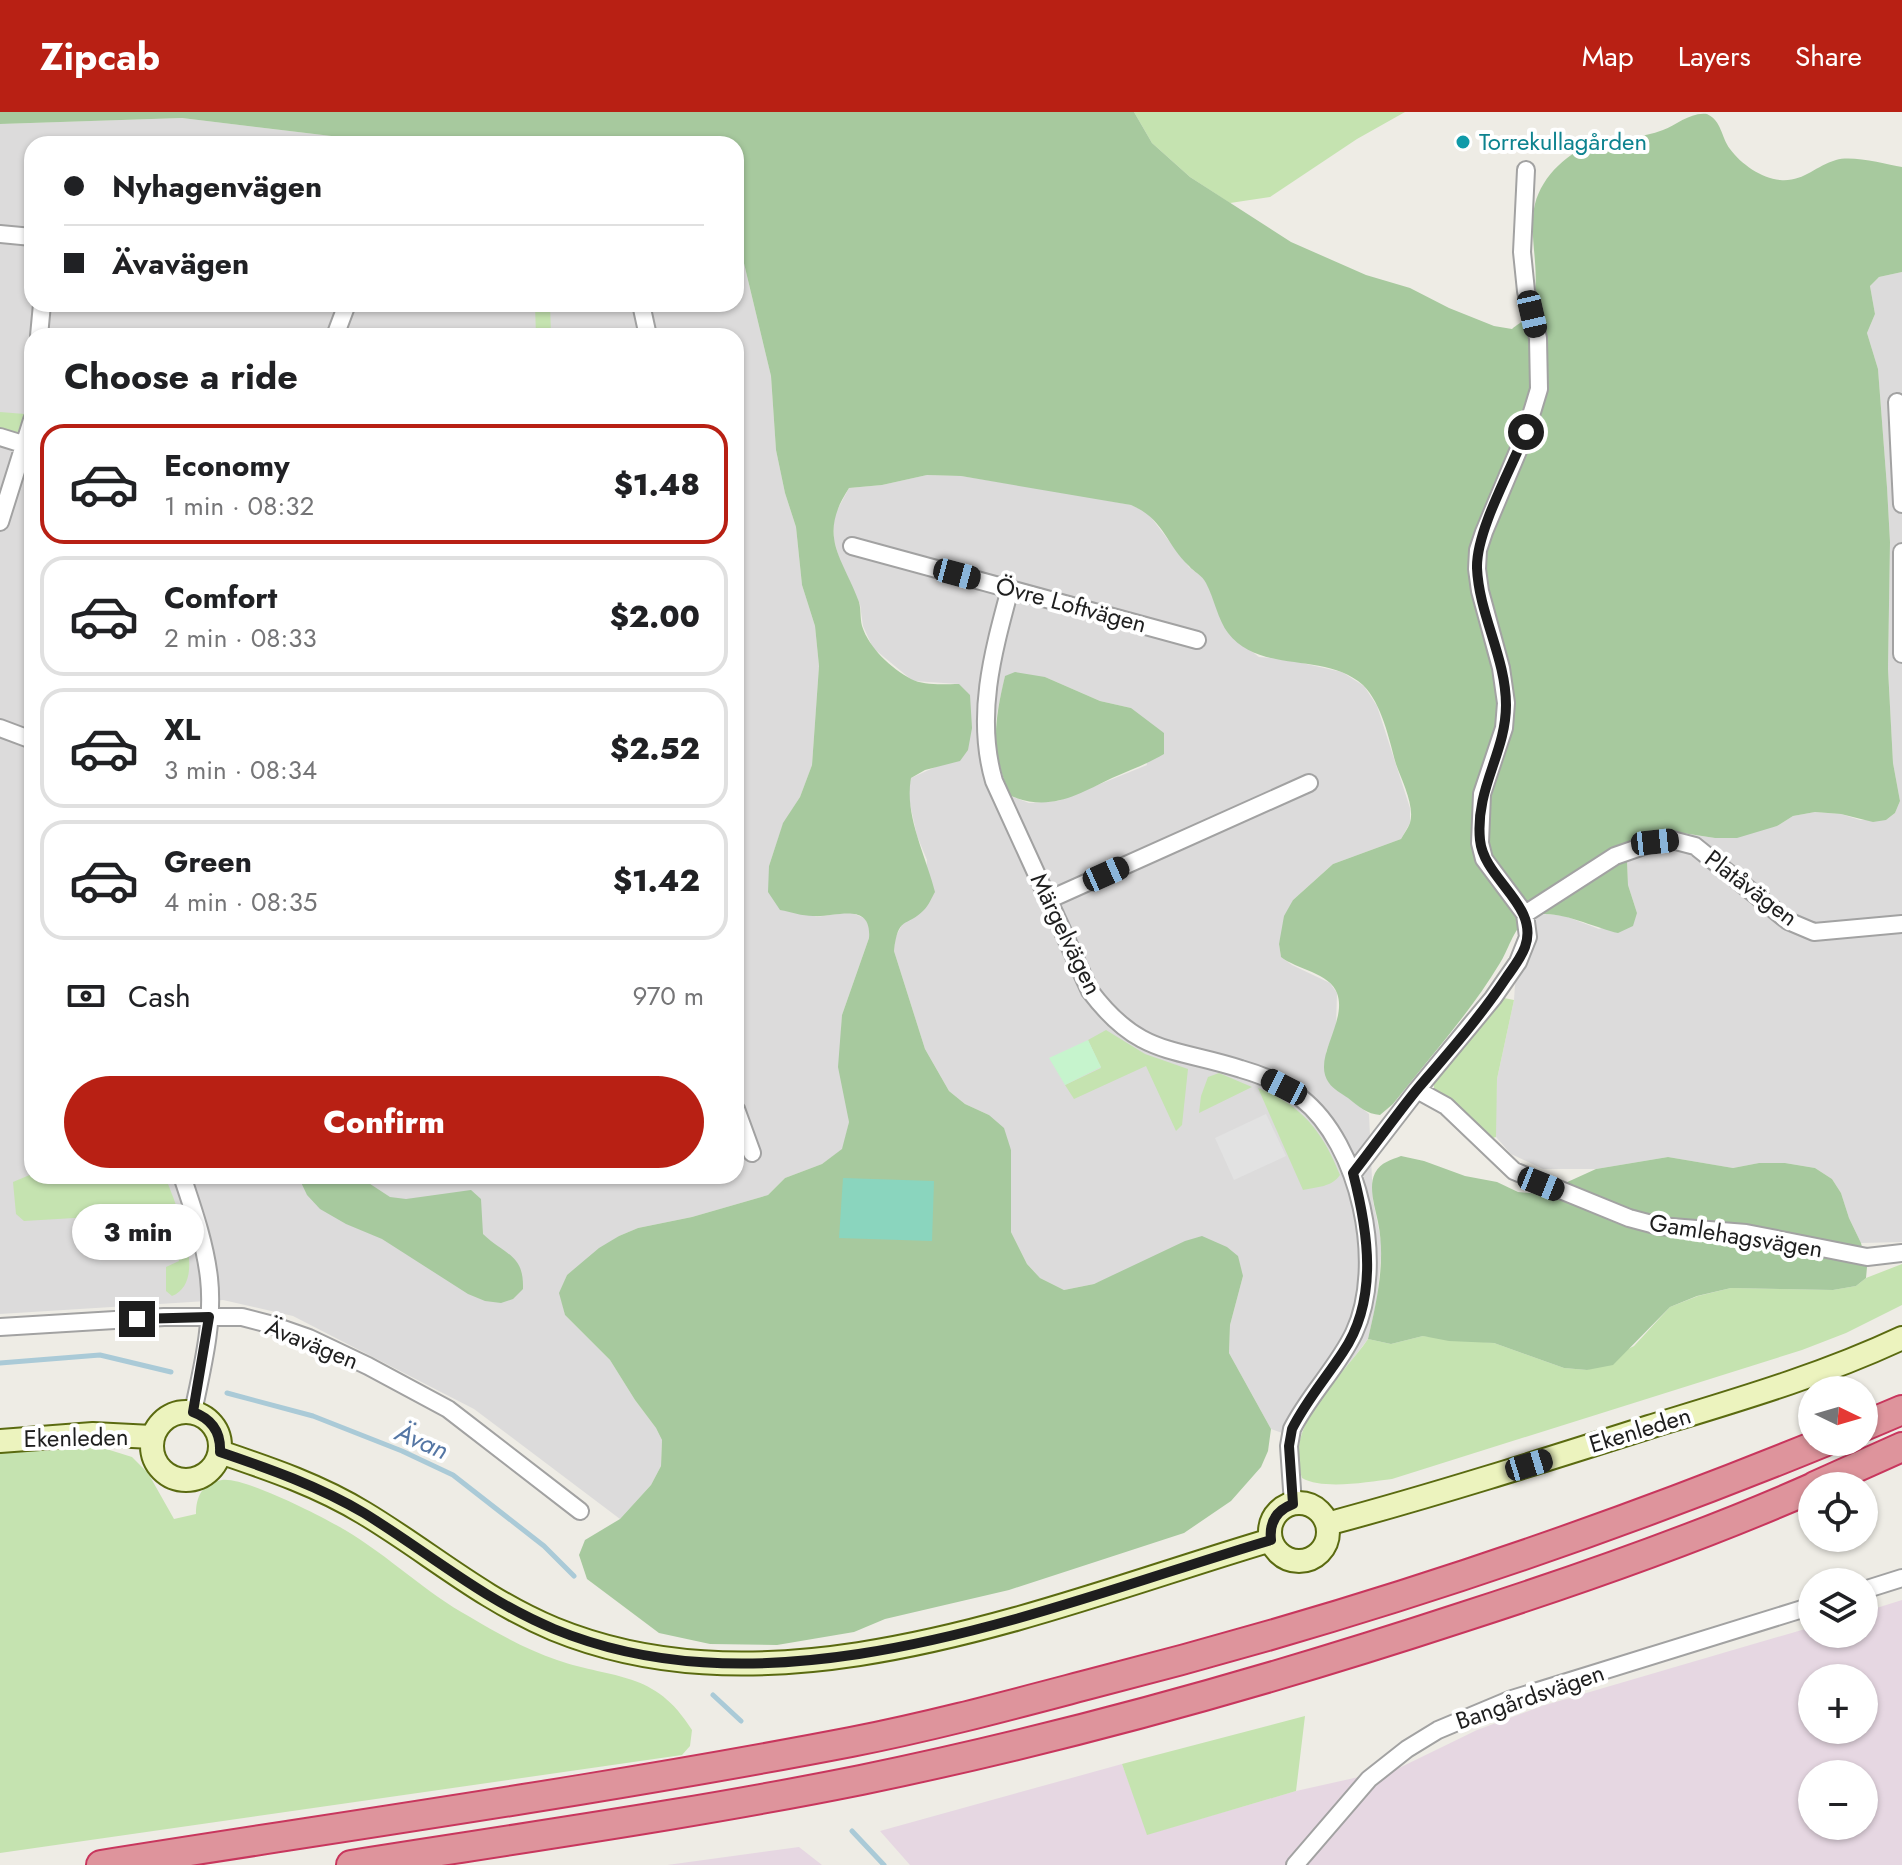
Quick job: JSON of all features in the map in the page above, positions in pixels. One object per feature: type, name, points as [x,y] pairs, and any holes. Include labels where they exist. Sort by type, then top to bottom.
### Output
[{"type":"highway","points":[[1878,1420],[1902,1410]]},
{"type":"highway","points":[[1849,1472],[1902,1447]]},
{"type":"highway","points":[[101,1865],[855,1741],[1029,1700],[1317,1623],[1497,1565],[1675,1501],[1798,1452]]},
{"type":"highway","points":[[1874,1472],[1902,1463]]},
{"type":"highway","points":[[351,1865],[705,1809],[862,1779],[1056,1735],[1340,1657],[1634,1558],[1798,1495]]},
{"type":"street","points":[[1353,1173],[1466,1033],[1518,962],[1528,937],[1525,914],[1484,859],[1480,843],[1482,794],[1504,728],[1506,703],[1501,668],[1477,569],[1478,550],[1484,532],[1526,432],[1539,389],[1538,338],[1526,291],[1522,252],[1526,170]]},
{"type":"street","points":[[0,234],[24,236]]},
{"type":"street","points":[[1897,402],[1902,504]]},
{"type":"street","points":[[0,437],[24,444]]},
{"type":"street","points":[[0,522],[24,451]]},
{"type":"street","name":"Övre Loftvägen","points":[[852,546],[1197,640]]},
{"type":"street","points":[[1902,552],[1902,654]]},
{"type":"street","name":"Märgelvägen","points":[[1010,589],[988,682],[985,714],[988,760],[994,781],[1090,991],[1106,1013],[1144,1041],[1169,1052],[1241,1069],[1302,1098],[1339,1143],[1353,1173],[1365,1232],[1366,1290],[1355,1331],[1292,1429],[1289,1446],[1293,1504]]},
{"type":"street","points":[[0,728],[24,737]]},
{"type":"street","points":[[1048,900],[1309,783]]},
{"type":"street","name":"Platåvägen","points":[[1525,914],[1615,856],[1655,842],[1672,840],[1695,846],[1788,921],[1802,928],[1814,932],[1902,924]]},
{"type":"street","name":"Gamlehagsvägen","points":[[1417,1090],[1446,1106],[1514,1171],[1629,1218],[1659,1226],[1746,1233],[1867,1257],[1902,1253]]},
{"type":"street","points":[[744,1131],[752,1153]]},
{"type":"street","points":[[185,1184],[199,1227],[206,1264],[209,1317],[193,1412]]},
{"type":"street","name":"Ävavägen","points":[[0,1327],[209,1317],[242,1317],[269,1324],[309,1338],[448,1409],[580,1511]]},
{"type":"street","name":"Ekenleden","points":[[1327,1524],[1445,1491],[1781,1386],[1902,1338]]},
{"type":"street","points":[[193,1412],[206,1419],[216,1430],[220,1452],[216,1462],[202,1477],[172,1478],[157,1466],[151,1447],[152,1437],[168,1417],[193,1412]]},
{"type":"street","name":"Ekenleden","points":[[0,1441],[93,1434],[152,1437]]},
{"type":"street","points":[[220,1452],[284,1473],[327,1493],[397,1534],[486,1595],[553,1628],[598,1644],[685,1660],[730,1662],[824,1658],[924,1642],[989,1626],[1271,1540]]},
{"type":"street","points":[[1302,1503],[1318,1510],[1327,1524],[1327,1543],[1307,1561],[1289,1560],[1274,1548],[1271,1540],[1272,1521],[1284,1507],[1293,1504],[1302,1503]]},
{"type":"street","points":[[1878,1586],[1902,1578]]},
{"type":"street","name":"Bangårdsvägen","points":[[1295,1865],[1369,1779],[1407,1749],[1438,1730],[1512,1699],[1798,1610]]},
{"type":"shaded area","points":[[182,118],[332,136],[24,136],[24,312],[744,312],[744,263],[771,376],[776,450],[796,527],[802,585],[815,626],[819,666],[812,765],[800,797],[783,824],[769,866],[816,917],[850,912],[866,919],[870,927],[842,1015],[841,1039],[849,1122],[843,1149],[822,1164],[785,1178],[768,1195],[692,1217],[638,1228],[619,1236],[567,1275],[560,1293],[565,1315],[610,1360],[662,1440],[661,1466],[651,1485],[620,1519],[474,1409],[293,1316],[223,1300],[0,1314],[0,124]]},
{"type":"shaded area","points":[[1902,272],[1902,1242],[1861,1243],[1841,1193],[1832,1179],[1815,1168],[1759,1163],[1733,1168],[1668,1157],[1596,1169],[1543,1169],[1511,1154],[1496,1137],[1495,1124],[1497,1079],[1514,1000],[1517,955],[1530,917],[1546,914],[1565,916],[1599,929],[1637,913],[1628,885],[1627,861],[1632,843],[1642,834],[1663,830],[1715,838],[1777,826],[1793,816],[1815,812],[1841,814],[1860,820],[1886,820],[1895,813],[1900,801],[1893,763],[1888,669],[1890,542],[1887,487],[1878,369],[1867,333],[1875,314],[1870,286],[1879,277]]},
{"type":"shaded area","points":[[927,475],[961,476],[1131,505],[1147,512],[1189,567],[1205,579],[1228,633],[1259,657],[1284,659],[1342,672],[1364,686],[1377,706],[1410,808],[1410,823],[1401,839],[1333,864],[1293,900],[1279,944],[1281,957],[1330,983],[1337,993],[1336,1027],[1326,1052],[1329,1083],[1369,1114],[1373,1201],[1382,1245],[1377,1300],[1368,1339],[1308,1417],[1299,1439],[1271,1429],[1229,1353],[1230,1325],[1243,1276],[1133,1268],[1094,1284],[1064,1290],[1040,1278],[1027,1264],[1011,1232],[1011,1150],[989,1115],[965,1104],[949,1091],[925,1049],[894,951],[895,938],[904,921],[924,910],[927,860],[917,836],[908,795],[911,778],[942,764],[959,684],[913,681],[873,648],[863,626],[860,604],[842,569],[834,540],[833,518],[849,488],[882,485]],"holes":[[[1005,676],[1045,677],[1100,701],[1131,708],[1147,765],[1058,801],[1029,803],[1011,796],[994,743]]]},
{"type":"shaded area","points":[[1266,1114],[1286,1156],[1234,1180],[1215,1138]]},
{"type":"shaded area","points":[[1902,1600],[1902,1865],[910,1865],[880,1831],[1122,1764],[1148,1834],[1296,1791],[1399,1768],[1477,1730],[1542,1706],[1798,1631],[1798,1648],[1878,1648],[1878,1608]]},
{"type":"shaded area","points":[[799,1847],[822,1865],[667,1865]]},
{"type":"green space","points":[[0,112],[1134,112],[1152,143],[1190,177],[1291,242],[1366,275],[1410,288],[1494,326],[1512,329],[1526,317],[1535,291],[1533,218],[1539,194],[1558,166],[1587,146],[1655,133],[1689,117],[1707,114],[1716,121],[1727,144],[1740,160],[1773,179],[1796,179],[1843,159],[1869,160],[1902,167],[1902,272],[1879,277],[1870,286],[1875,314],[1867,333],[1878,369],[1887,487],[1890,542],[1888,669],[1893,763],[1900,801],[1895,813],[1886,820],[1873,822],[1841,814],[1815,812],[1793,816],[1777,826],[1737,838],[1663,830],[1642,834],[1632,843],[1627,861],[1628,885],[1637,913],[1633,926],[1618,933],[1550,914],[1539,914],[1525,920],[1488,982],[1449,1035],[1393,1104],[1380,1115],[1371,1113],[1333,1087],[1325,1073],[1324,1063],[1338,1016],[1337,993],[1320,976],[1281,957],[1279,944],[1284,916],[1293,900],[1333,864],[1401,839],[1410,823],[1411,809],[1407,794],[1384,722],[1370,693],[1348,675],[1331,668],[1275,659],[1242,646],[1225,628],[1204,580],[1181,557],[1158,524],[1131,505],[961,476],[927,475],[882,485],[849,488],[835,520],[834,533],[840,559],[859,602],[865,634],[875,650],[911,679],[928,684],[959,684],[970,695],[972,728],[968,750],[960,761],[925,770],[911,778],[913,821],[935,892],[924,910],[901,927],[894,951],[925,1049],[949,1091],[965,1104],[989,1115],[1004,1128],[1011,1150],[1011,1232],[1027,1264],[1040,1278],[1064,1290],[1094,1284],[1202,1236],[1227,1247],[1238,1256],[1243,1276],[1230,1325],[1229,1353],[1271,1429],[1268,1451],[1261,1467],[1231,1501],[1184,1533],[1009,1590],[885,1619],[854,1632],[777,1645],[710,1644],[659,1633],[587,1579],[579,1555],[585,1540],[620,1519],[651,1485],[661,1466],[662,1440],[610,1360],[565,1315],[559,1293],[567,1275],[599,1248],[619,1236],[638,1228],[692,1217],[768,1195],[785,1178],[822,1164],[842,1149],[849,1122],[838,1067],[842,1015],[869,938],[868,926],[858,915],[809,916],[780,910],[768,892],[769,866],[783,823],[800,797],[812,765],[819,666],[815,626],[802,585],[796,527],[776,450],[771,376],[744,263],[744,136],[332,136],[182,118],[0,124]]},
{"type":"green space","points":[[1134,112],[1405,112],[1357,139],[1270,197],[1230,203],[1190,177],[1152,143]]},
{"type":"green space","points":[[535,312],[550,312],[551,328],[536,328]]},
{"type":"green space","points":[[0,412],[24,414],[23,427],[18,434],[0,431]]},
{"type":"green space","points":[[1015,672],[1045,677],[1100,701],[1131,708],[1164,733],[1164,754],[1063,799],[1038,802],[1011,796],[1000,765],[996,737],[1005,676]]},
{"type":"green space","points":[[1504,998],[1514,1000],[1497,1079],[1496,1137],[1490,1139],[1476,1123],[1434,1092],[1434,1084]]},
{"type":"green space","points":[[1106,1030],[1145,1054],[1188,1069],[1182,1125],[1176,1131],[1146,1066],[1074,1099],[1065,1085],[1101,1068],[1088,1040]]},
{"type":"green space","points":[[1088,1040],[1101,1067],[1065,1085],[1049,1058]]},
{"type":"green space","points":[[1219,1073],[1252,1087],[1199,1113],[1208,1077]]},
{"type":"green space","points":[[1258,1088],[1287,1103],[1309,1122],[1333,1160],[1340,1175],[1337,1179],[1324,1186],[1303,1190]]},
{"type":"green space","points":[[1401,1156],[1465,1176],[1497,1182],[1518,1192],[1541,1194],[1596,1169],[1668,1157],[1733,1168],[1759,1163],[1785,1163],[1815,1168],[1832,1179],[1841,1193],[1861,1243],[1867,1267],[1866,1278],[1856,1286],[1833,1290],[1731,1288],[1697,1296],[1670,1307],[1613,1365],[1587,1370],[1564,1368],[1494,1343],[1449,1341],[1423,1336],[1391,1344],[1368,1339],[1381,1266],[1372,1184],[1380,1166]]},
{"type":"green space","points":[[24,1177],[24,1184],[168,1184],[182,1222],[189,1259],[183,1288],[172,1296],[166,1291],[166,1267],[179,1261],[174,1229],[144,1230],[142,1214],[24,1221],[16,1214],[13,1182]]},
{"type":"green space","points":[[843,1178],[934,1181],[932,1241],[839,1238]]},
{"type":"green space","points":[[302,1184],[370,1184],[390,1197],[406,1199],[471,1190],[481,1199],[483,1234],[517,1262],[523,1277],[523,1289],[513,1299],[501,1303],[468,1294],[382,1239],[320,1209]]},
{"type":"green space","points":[[1902,1264],[1902,1305],[1846,1333],[1802,1350],[1392,1479],[1322,1484],[1302,1478],[1298,1458],[1300,1439],[1307,1421],[1317,1403],[1368,1339],[1391,1344],[1423,1336],[1494,1343],[1564,1368],[1587,1370],[1634,1346],[1670,1307],[1698,1296],[1731,1288],[1833,1290],[1856,1286],[1866,1278]]},
{"type":"green space","points":[[100,1447],[132,1457],[148,1473],[174,1519],[196,1514],[197,1502],[205,1488],[222,1480],[266,1491],[320,1516],[361,1540],[454,1607],[512,1641],[557,1660],[648,1687],[678,1711],[692,1730],[690,1746],[682,1755],[0,1853],[0,1452]]},
{"type":"green space","points":[[1305,1716],[1296,1791],[1147,1835],[1122,1764]]},
{"type":"waterway","name":"Ävan","points":[[0,1363],[100,1355],[171,1372]]},
{"type":"waterway","name":"Ävan","points":[[227,1393],[313,1416],[453,1475],[544,1546],[574,1576]]},
{"type":"waterway","name":"Ävan","points":[[713,1695],[741,1721]]},
{"type":"waterway","name":"Ävan","points":[[852,1831],[884,1865]]},
{"type":"place","name":"Torrekullagården","points":[[1463,142]]},
{"type":"route","points":[[137,1319],[209,1317],[193,1412],[206,1419],[216,1430],[220,1452],[284,1473],[327,1493],[397,1534],[486,1595],[553,1628],[636,1653],[730,1662],[848,1656],[989,1626],[1271,1540],[1272,1521],[1284,1507],[1293,1504],[1289,1446],[1292,1429],[1355,1331],[1366,1290],[1365,1232],[1353,1173],[1493,998],[1518,962],[1528,937],[1525,914],[1484,859],[1480,843],[1482,794],[1504,728],[1506,703],[1501,668],[1477,569],[1478,550],[1484,532],[1526,432]]}]
